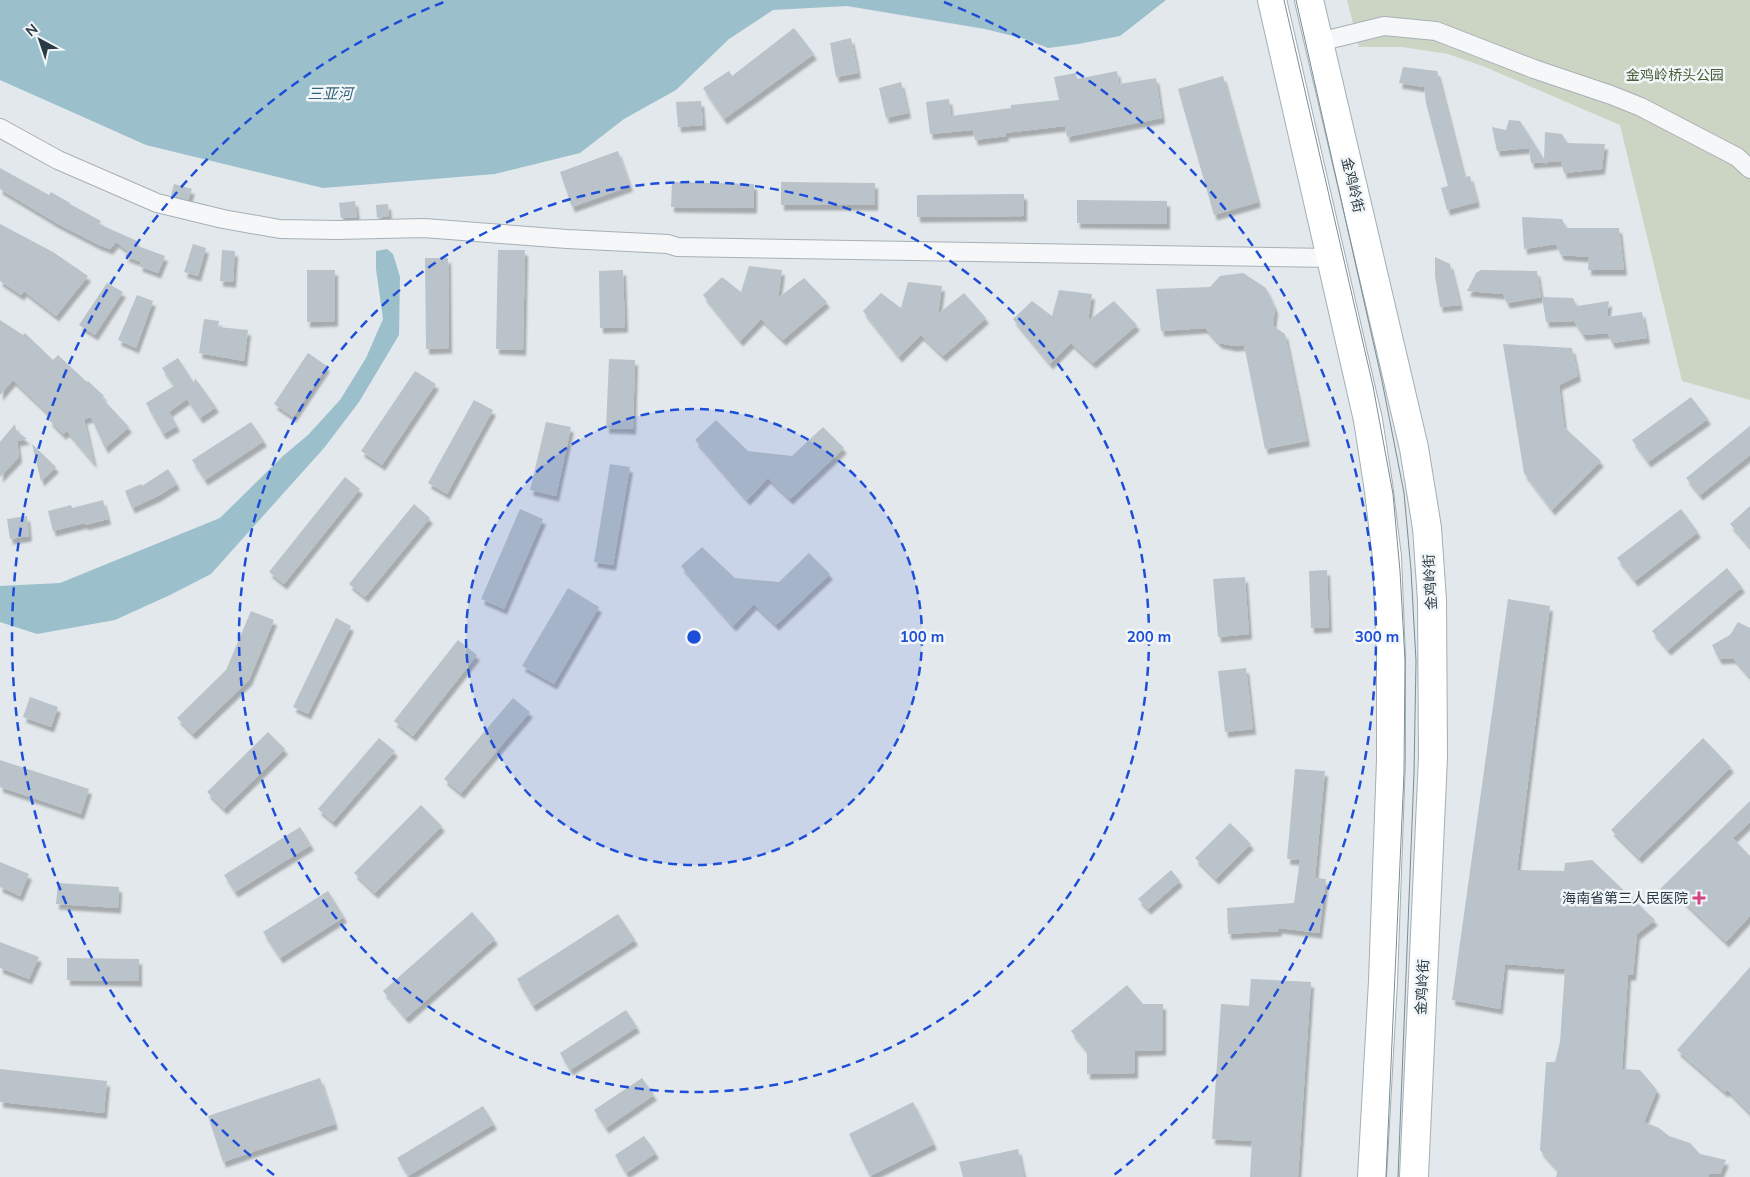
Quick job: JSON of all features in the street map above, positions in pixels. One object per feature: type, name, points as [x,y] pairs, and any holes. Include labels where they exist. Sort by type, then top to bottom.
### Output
[{"type":"main road","name":"金鸡岭街","points":[[1310,2],[1414,448],[1427,528],[1432,600],[1433,757],[1414,1177]]},
{"type":"main road","points":[[1274,7],[1368,420],[1387,557],[1391,657],[1391,760],[1383,981],[1372,1177]]},
{"type":"street","points":[[1319,42],[1384,26],[1436,31],[1640,107],[1737,157],[1750,169]]},
{"type":"street","points":[[0,128],[58,160],[157,203],[223,220],[280,229],[424,228],[567,239],[668,244],[677,247],[1330,258]]},
{"type":"green space","name":"金鸡岭桥头公园","points":[[1347,0],[1750,0],[1750,400],[1682,381],[1620,125],[1485,67],[1448,54],[1402,47],[1359,47]]},
{"type":"water","name":"三亚河","points":[[0,0],[1166,0],[1120,36],[1048,48],[1025,39],[985,29],[847,6],[773,10],[729,39],[676,90],[624,119],[580,153],[495,174],[323,188],[146,145],[0,80]]},
{"type":"water","points":[[387,249],[393,254],[400,277],[399,335],[359,402],[324,448],[211,574],[115,620],[37,634],[0,622],[0,586],[60,583],[220,518],[283,456],[308,435],[340,400],[366,358],[383,319],[376,269],[376,251]]},
{"type":"building","points":[[794,28],[814,54],[724,119],[703,88],[729,71],[732,76]]},
{"type":"building","points":[[851,38],[858,73],[836,77],[830,43]]},
{"type":"building","points":[[1403,67],[1437,71],[1464,177],[1470,176],[1477,202],[1447,210],[1441,188],[1448,186],[1426,103],[1424,87],[1399,83]]},
{"type":"building","points":[[1117,71],[1119,84],[1156,78],[1162,118],[1067,137],[1065,126],[1005,133],[1006,136],[975,140],[973,130],[930,134],[926,102],[949,99],[951,116],[1011,108],[1011,105],[1059,100],[1054,77],[1076,73],[1077,79]]},
{"type":"building","points":[[1223,76],[1258,202],[1214,215],[1178,89]]},
{"type":"building","points":[[901,82],[908,113],[886,118],[879,88]]},
{"type":"building","points":[[701,101],[703,125],[678,127],[676,102]]},
{"type":"building","points":[[1509,120],[1520,121],[1544,159],[1545,132],[1562,134],[1567,143],[1605,144],[1602,169],[1564,173],[1561,161],[1531,163],[1529,148],[1497,151],[1492,127],[1506,130]]},
{"type":"building","points":[[618,151],[630,186],[572,207],[560,172]]},
{"type":"building","points":[[0,168],[49,195],[51,192],[101,221],[99,224],[137,241],[135,245],[165,256],[158,273],[139,266],[141,262],[125,256],[128,251],[116,242],[110,249],[99,245],[58,224],[0,189]]},
{"type":"building","points":[[672,182],[754,184],[754,208],[671,207]]},
{"type":"building","points":[[781,182],[875,183],[875,205],[781,205]]},
{"type":"building","points":[[174,184],[192,189],[188,200],[171,195]]},
{"type":"building","points":[[1024,194],[1024,216],[917,217],[917,195]]},
{"type":"building","points":[[1077,200],[1167,201],[1167,224],[1077,223]]},
{"type":"building","points":[[355,201],[357,217],[341,218],[339,203]]},
{"type":"building","points":[[388,204],[389,216],[377,218],[376,205]]},
{"type":"building","points":[[1522,217],[1562,219],[1566,228],[1619,228],[1624,270],[1588,270],[1589,257],[1561,255],[1556,244],[1524,249]]},
{"type":"building","points":[[0,224],[53,252],[88,276],[56,316],[24,291],[21,295],[0,281]]},
{"type":"building","points":[[193,244],[206,248],[198,276],[184,272]]},
{"type":"building","points":[[222,250],[235,251],[233,282],[220,281]]},
{"type":"building","points":[[498,250],[525,250],[523,350],[496,349]]},
{"type":"building","points":[[1435,257],[1450,264],[1460,305],[1440,307],[1435,276]]},
{"type":"building","points":[[425,258],[448,258],[449,348],[426,349]]},
{"type":"building","points":[[749,266],[782,270],[778,298],[804,278],[827,302],[783,340],[761,319],[740,341],[703,295],[722,277],[741,292]]},
{"type":"building","points":[[307,270],[335,270],[335,321],[307,322]]},
{"type":"building","points":[[623,270],[625,327],[600,328],[599,271]]},
{"type":"building","points":[[1481,270],[1537,271],[1541,297],[1507,303],[1503,294],[1467,291],[1476,273]]},
{"type":"building","points":[[1243,273],[1266,288],[1275,308],[1273,326],[1285,334],[1307,441],[1265,449],[1244,345],[1234,346],[1219,343],[1205,328],[1161,331],[1156,289],[1210,287],[1220,276]]},
{"type":"building","points":[[908,282],[942,286],[938,314],[964,293],[986,318],[943,356],[921,335],[899,357],[863,311],[881,293],[901,308]]},
{"type":"building","points":[[107,283],[123,292],[95,335],[79,325]]},
{"type":"building","points":[[1059,290],[1092,294],[1088,321],[1114,301],[1137,325],[1093,363],[1071,343],[1050,364],[1013,319],[1032,301],[1052,316]]},
{"type":"building","points":[[137,295],[153,301],[136,348],[118,340]]},
{"type":"building","points":[[1542,297],[1573,298],[1577,306],[1609,301],[1607,317],[1642,312],[1647,338],[1612,343],[1608,333],[1583,335],[1574,321],[1546,322]]},
{"type":"building","points":[[204,319],[219,321],[218,327],[248,330],[244,361],[199,353]]},
{"type":"building","points":[[0,320],[23,335],[25,333],[53,360],[58,355],[104,396],[102,398],[129,427],[105,448],[91,417],[84,419],[94,463],[67,431],[63,434],[49,420],[52,417],[13,380],[0,395]]},
{"type":"building","points":[[1503,344],[1572,348],[1578,376],[1559,385],[1564,427],[1601,461],[1552,510],[1524,473]]},
{"type":"building","points":[[308,353],[327,366],[293,417],[274,404]]},
{"type":"building","points":[[178,358],[194,383],[195,378],[216,407],[200,418],[187,399],[169,412],[177,426],[163,434],[146,403],[174,386],[162,368]]},
{"type":"building","points":[[609,359],[635,360],[633,429],[606,428]]},
{"type":"building","points":[[415,371],[436,384],[382,465],[361,451]]},
{"type":"building","points":[[1691,397],[1708,419],[1648,462],[1632,440]]},
{"type":"building","points":[[474,400],[493,410],[447,494],[428,483]]},
{"type":"building","points":[[716,420],[748,451],[792,456],[823,427],[844,448],[790,499],[768,478],[747,500],[695,440]]},
{"type":"building","points":[[251,422],[264,441],[205,480],[192,460]]},
{"type":"building","points":[[546,422],[571,427],[556,496],[530,490]]},
{"type":"building","points":[[15,424],[16,430],[27,439],[17,441],[19,457],[0,477],[0,442]]},
{"type":"building","points":[[1750,426],[1750,455],[1700,495],[1686,478]]},
{"type":"building","points":[[32,444],[56,467],[41,481]]},
{"type":"building","points":[[610,464],[630,467],[613,565],[594,562]]},
{"type":"building","points":[[168,469],[177,484],[158,496],[132,508],[125,491],[141,484],[142,486]]},
{"type":"building","points":[[345,477],[360,489],[284,584],[269,572]]},
{"type":"building","points":[[103,500],[108,519],[53,531],[48,511],[71,505],[72,508]]},
{"type":"building","points":[[414,504],[430,518],[365,597],[349,584]]},
{"type":"building","points":[[1750,506],[1750,547],[1730,524]]},
{"type":"building","points":[[520,509],[543,519],[504,609],[481,599]]},
{"type":"building","points":[[1681,509],[1698,532],[1635,581],[1617,558]]},
{"type":"building","points":[[27,516],[29,536],[10,539],[7,519]]},
{"type":"building","points":[[702,547],[735,578],[779,582],[809,553],[830,574],[776,625],[754,604],[733,626],[681,566]]},
{"type":"building","points":[[1727,568],[1742,587],[1668,650],[1652,631]]},
{"type":"building","points":[[1327,570],[1329,627],[1311,628],[1309,571]]},
{"type":"building","points":[[1245,577],[1249,634],[1218,637],[1213,579]]},
{"type":"building","points":[[568,588],[599,607],[554,684],[522,666]]},
{"type":"building","points":[[1508,599],[1550,606],[1517,870],[1564,871],[1565,863],[1592,860],[1655,920],[1637,934],[1633,975],[1628,975],[1622,1069],[1640,1070],[1657,1090],[1644,1122],[1659,1128],[1669,1136],[1690,1143],[1700,1154],[1726,1160],[1720,1174],[1708,1173],[1709,1177],[1556,1177],[1558,1170],[1540,1150],[1546,1062],[1555,1062],[1560,1042],[1565,969],[1505,964],[1500,1009],[1452,1000]]},
{"type":"building","points":[[251,611],[274,620],[249,680],[193,734],[177,718],[226,670]]},
{"type":"building","points":[[336,618],[351,626],[308,714],[293,707]]},
{"type":"building","points":[[1738,622],[1750,628],[1750,677],[1733,658],[1719,659],[1712,645],[1730,635]]},
{"type":"building","points":[[458,640],[477,655],[413,736],[394,721]]},
{"type":"building","points":[[1246,668],[1253,729],[1225,732],[1218,671]]},
{"type":"building","points":[[30,697],[58,707],[51,727],[23,717]]},
{"type":"building","points":[[513,698],[530,712],[461,793],[444,779]]},
{"type":"building","points":[[268,732],[285,749],[224,809],[207,792]]},
{"type":"building","points":[[379,738],[395,751],[333,822],[318,809]]},
{"type":"building","points":[[1703,738],[1731,767],[1639,858],[1611,830]]},
{"type":"building","points":[[0,760],[89,789],[81,814],[0,787]]},
{"type":"building","points":[[1295,769],[1325,771],[1315,878],[1326,879],[1319,933],[1279,928],[1279,931],[1228,934],[1227,908],[1294,903],[1300,860],[1287,859]]},
{"type":"building","points":[[1750,801],[1750,822],[1733,838],[1750,856],[1750,916],[1726,942],[1676,894],[1671,900],[1660,889]]},
{"type":"building","points":[[421,805],[442,826],[375,893],[354,873]]},
{"type":"building","points":[[1230,823],[1251,844],[1216,879],[1195,858]]},
{"type":"building","points":[[300,827],[311,845],[235,892],[224,875]]},
{"type":"building","points":[[0,862],[29,874],[20,896],[0,887]]},
{"type":"building","points":[[1171,870],[1180,881],[1148,909],[1138,899]]},
{"type":"building","points":[[58,883],[119,887],[118,908],[56,904]]},
{"type":"building","points":[[328,891],[344,917],[280,958],[263,932]]},
{"type":"building","points":[[472,912],[495,939],[406,1018],[383,991]]},
{"type":"building","points":[[618,914],[635,940],[533,1006],[517,979]]},
{"type":"building","points":[[0,942],[39,957],[29,979],[0,968]]},
{"type":"building","points":[[67,958],[139,959],[139,981],[67,980]]},
{"type":"building","points":[[1750,967],[1750,1113],[1727,1090],[1725,1092],[1677,1050]]},
{"type":"building","points":[[1251,979],[1311,982],[1298,1177],[1250,1177],[1252,1141],[1212,1139],[1221,1004],[1249,1006]]},
{"type":"building","points":[[1127,985],[1143,1004],[1163,1004],[1163,1050],[1135,1051],[1135,1073],[1087,1074],[1087,1051],[1071,1031]]},
{"type":"building","points":[[626,1010],[637,1027],[570,1070],[560,1053]]},
{"type":"building","points":[[0,1069],[107,1081],[104,1113],[0,1102]]},
{"type":"building","points":[[320,1078],[335,1124],[223,1162],[208,1116]]},
{"type":"building","points":[[642,1078],[654,1095],[606,1128],[594,1110]]},
{"type":"building","points":[[913,1102],[934,1144],[870,1176],[849,1134]]},
{"type":"building","points":[[483,1106],[494,1124],[408,1176],[397,1158]]},
{"type":"building","points":[[644,1136],[656,1153],[626,1173],[615,1155]]},
{"type":"building","points":[[1018,1149],[1024,1177],[963,1177],[959,1162]]},
{"type":"tram line","points":[[1284,0],[1373,386],[1393,494],[1400,571],[1405,661],[1404,773],[1386,1177]]},
{"type":"tram line","points":[[1296,0],[1382,381],[1404,493],[1411,570],[1416,661],[1414,773],[1398,1177]]},
{"type":"place","name":"海南省第三人民医院","points":[[1699,898]]}]
